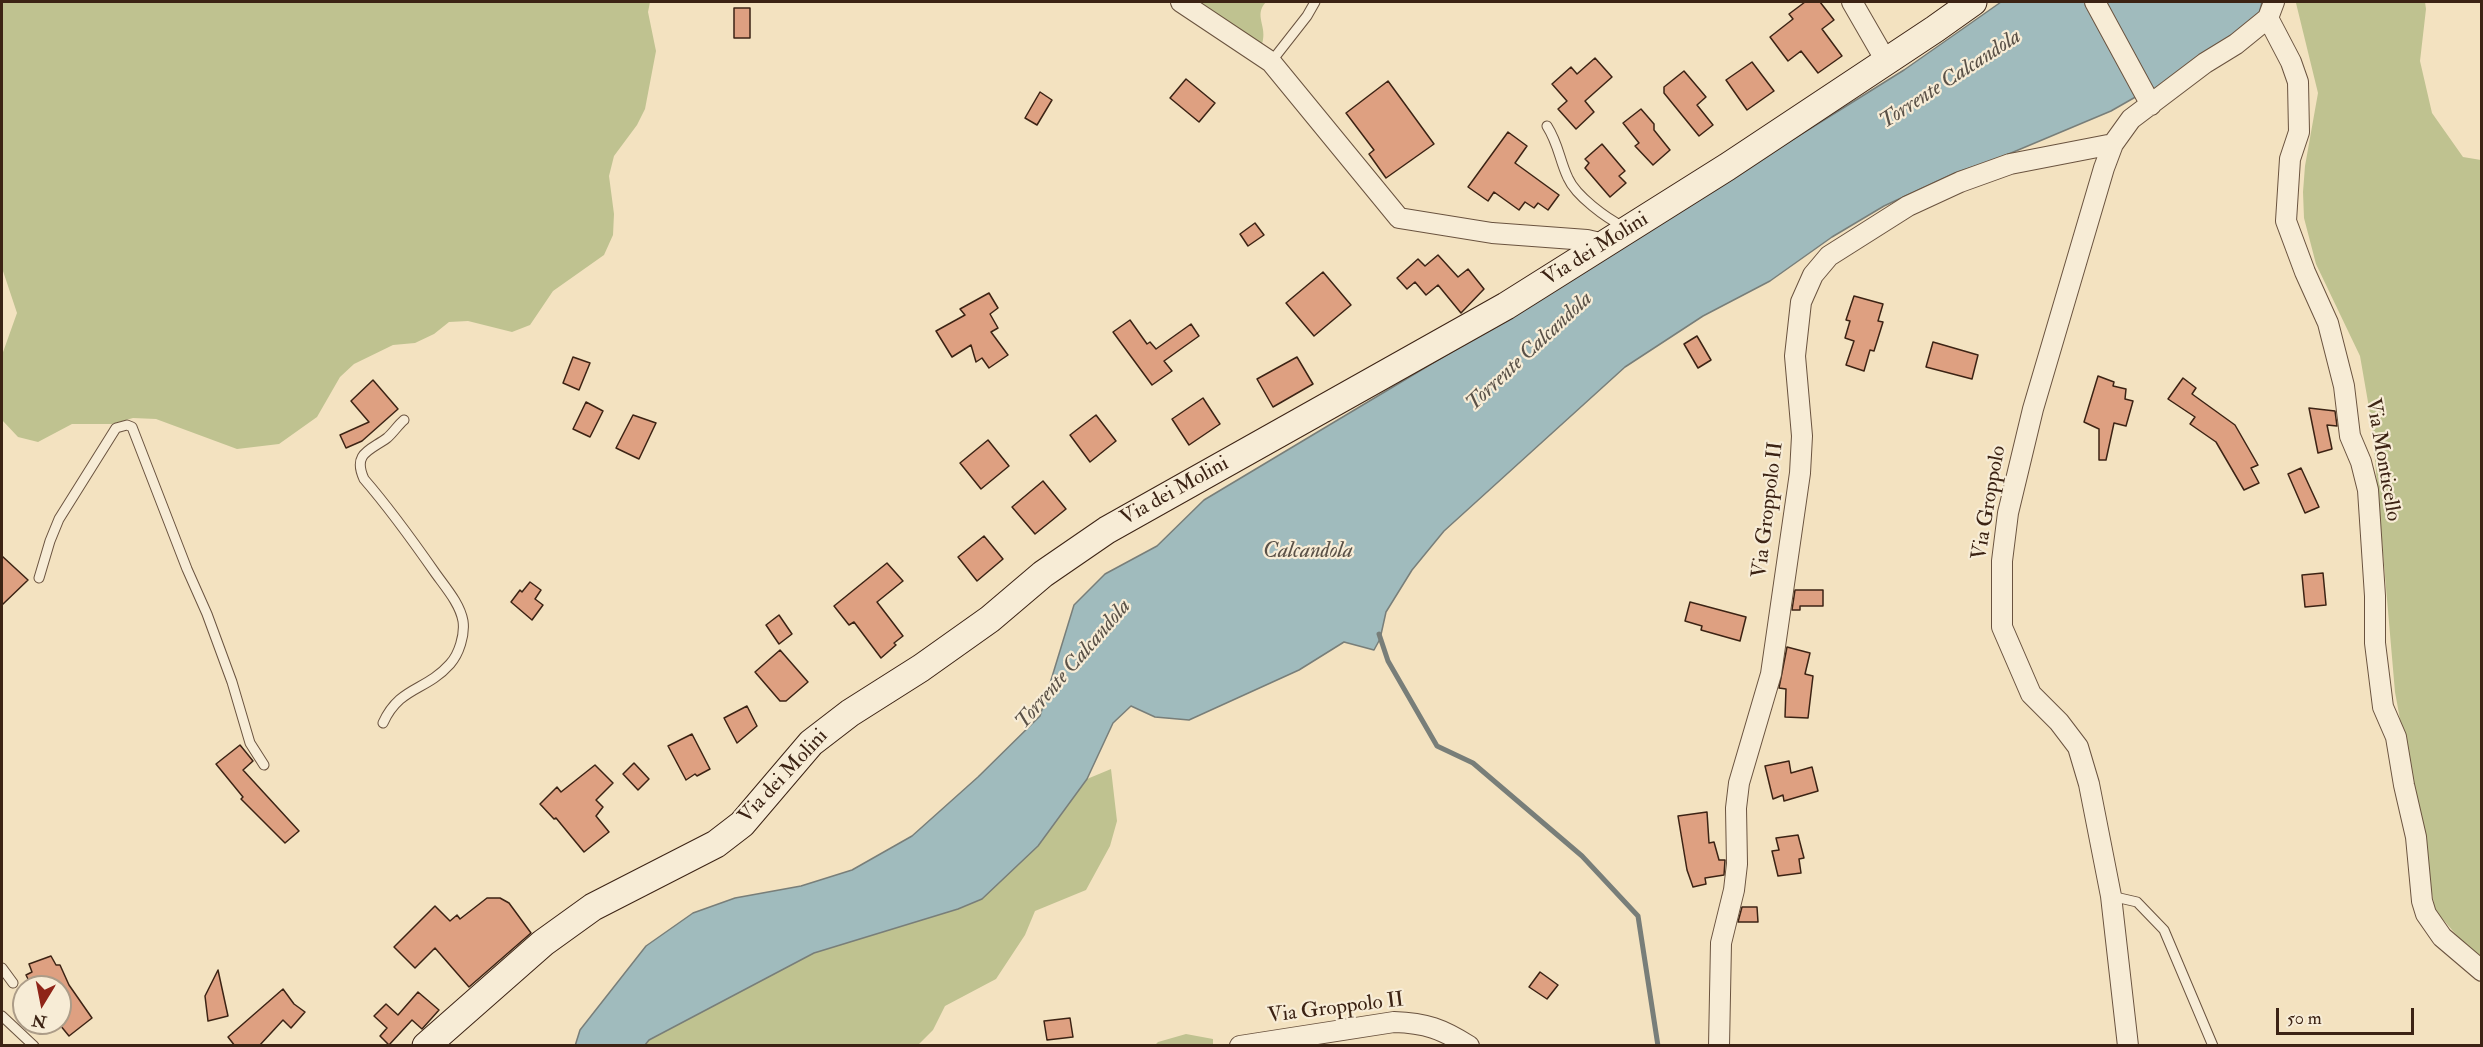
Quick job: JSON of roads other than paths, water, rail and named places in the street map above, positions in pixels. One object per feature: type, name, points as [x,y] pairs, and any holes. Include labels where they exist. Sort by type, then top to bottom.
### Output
[{"type":"street","points":[[1181,2],[1271,62],[1399,218],[1492,233],[1587,240],[1604,244]]},
{"type":"street","points":[[1852,2],[1886,61]]},
{"type":"street","name":"Via dei Molini","points":[[426,1046],[543,942],[593,907],[725,837],[742,824],[811,742],[850,713],[921,668],[990,619],[1043,574],[1107,530],[1496,312],[1629,229],[1972,2]]},
{"type":"street","points":[[2095,2],[2149,100]]},
{"type":"street","name":"Via Groppolo","points":[[2128,1046],[2111,896],[2089,784],[2078,747],[2059,722],[2031,694],[2002,627],[2002,561],[2008,513],[2033,408],[2113,144],[2131,119],[2149,100],[2236,44],[2271,10]]},
{"type":"street","name":"Via Monticello","points":[[2271,10],[2298,82],[2299,132],[2290,159],[2286,220],[2305,272],[2328,322],[2344,386],[2350,436],[2361,462],[2368,490],[2375,596],[2376,654],[2383,707],[2396,737],[2416,837],[2422,901],[2426,914],[2442,937],[2481,971]]},
{"type":"street","name":"Via Groppolo II","points":[[1719,1046],[1721,943],[1734,890],[1737,864],[1736,807],[1739,783],[1771,674],[1800,473],[1802,436],[1795,356],[1801,302],[1813,275],[1829,256],[1908,206],[1960,182],[2010,164],[2113,144]]},
{"type":"street","name":"Via Groppolo II","points":[[1240,1046],[1394,1022],[1418,1023],[1444,1030],[1469,1046]]},
{"type":"lane","points":[[1271,62],[1307,16],[1315,2]]},
{"type":"lane","points":[[1547,126],[1556,139],[1569,181],[1609,219],[1629,229]]},
{"type":"lane","points":[[383,723],[395,701],[404,694],[429,683],[450,664],[461,644],[463,627],[457,604],[394,514],[360,472],[360,463],[368,448],[387,438],[404,420]]},
{"type":"lane","points":[[39,578],[59,519],[81,488],[116,428],[132,427],[207,614],[232,682],[250,743],[264,765]]},
{"type":"lane","points":[[2111,896],[2137,902],[2164,930],[2213,1046]]},
{"type":"lane","points":[[2,968],[12,981]]},
{"type":"lane","points":[[2,1016],[34,1046]]},
{"type":"water","name":"Calcandola","points":[[2001,2],[2262,2],[2258,18],[2152,93],[2146,91],[2111,111],[1992,161],[1957,172],[1884,206],[1832,237],[1770,281],[1703,316],[1625,367],[1444,531],[1412,570],[1386,612],[1380,639],[1374,650],[1344,642],[1299,670],[1189,720],[1155,717],[1131,706],[1113,723],[1087,779],[1038,846],[982,899],[958,909],[814,953],[649,1040],[645,1045],[575,1046],[580,1030],[646,946],[693,913],[735,898],[801,886],[852,870],[912,836],[978,777],[1040,716],[1074,605],[1105,574],[1157,546],[1204,500],[1473,339],[1904,70]]},
{"type":"waterway","points":[[1379,634],[1388,661],[1437,746],[1473,763],[1582,856],[1638,916],[1658,1046]]},
{"type":"water label","name":"Torrente Calcandola","points":[[1951,80]]},
{"type":"water label","name":"Torrente Calcandola","points":[[1530,352]]},
{"type":"water label","name":"Torrente Calcandola","points":[[1074,665]]}]
